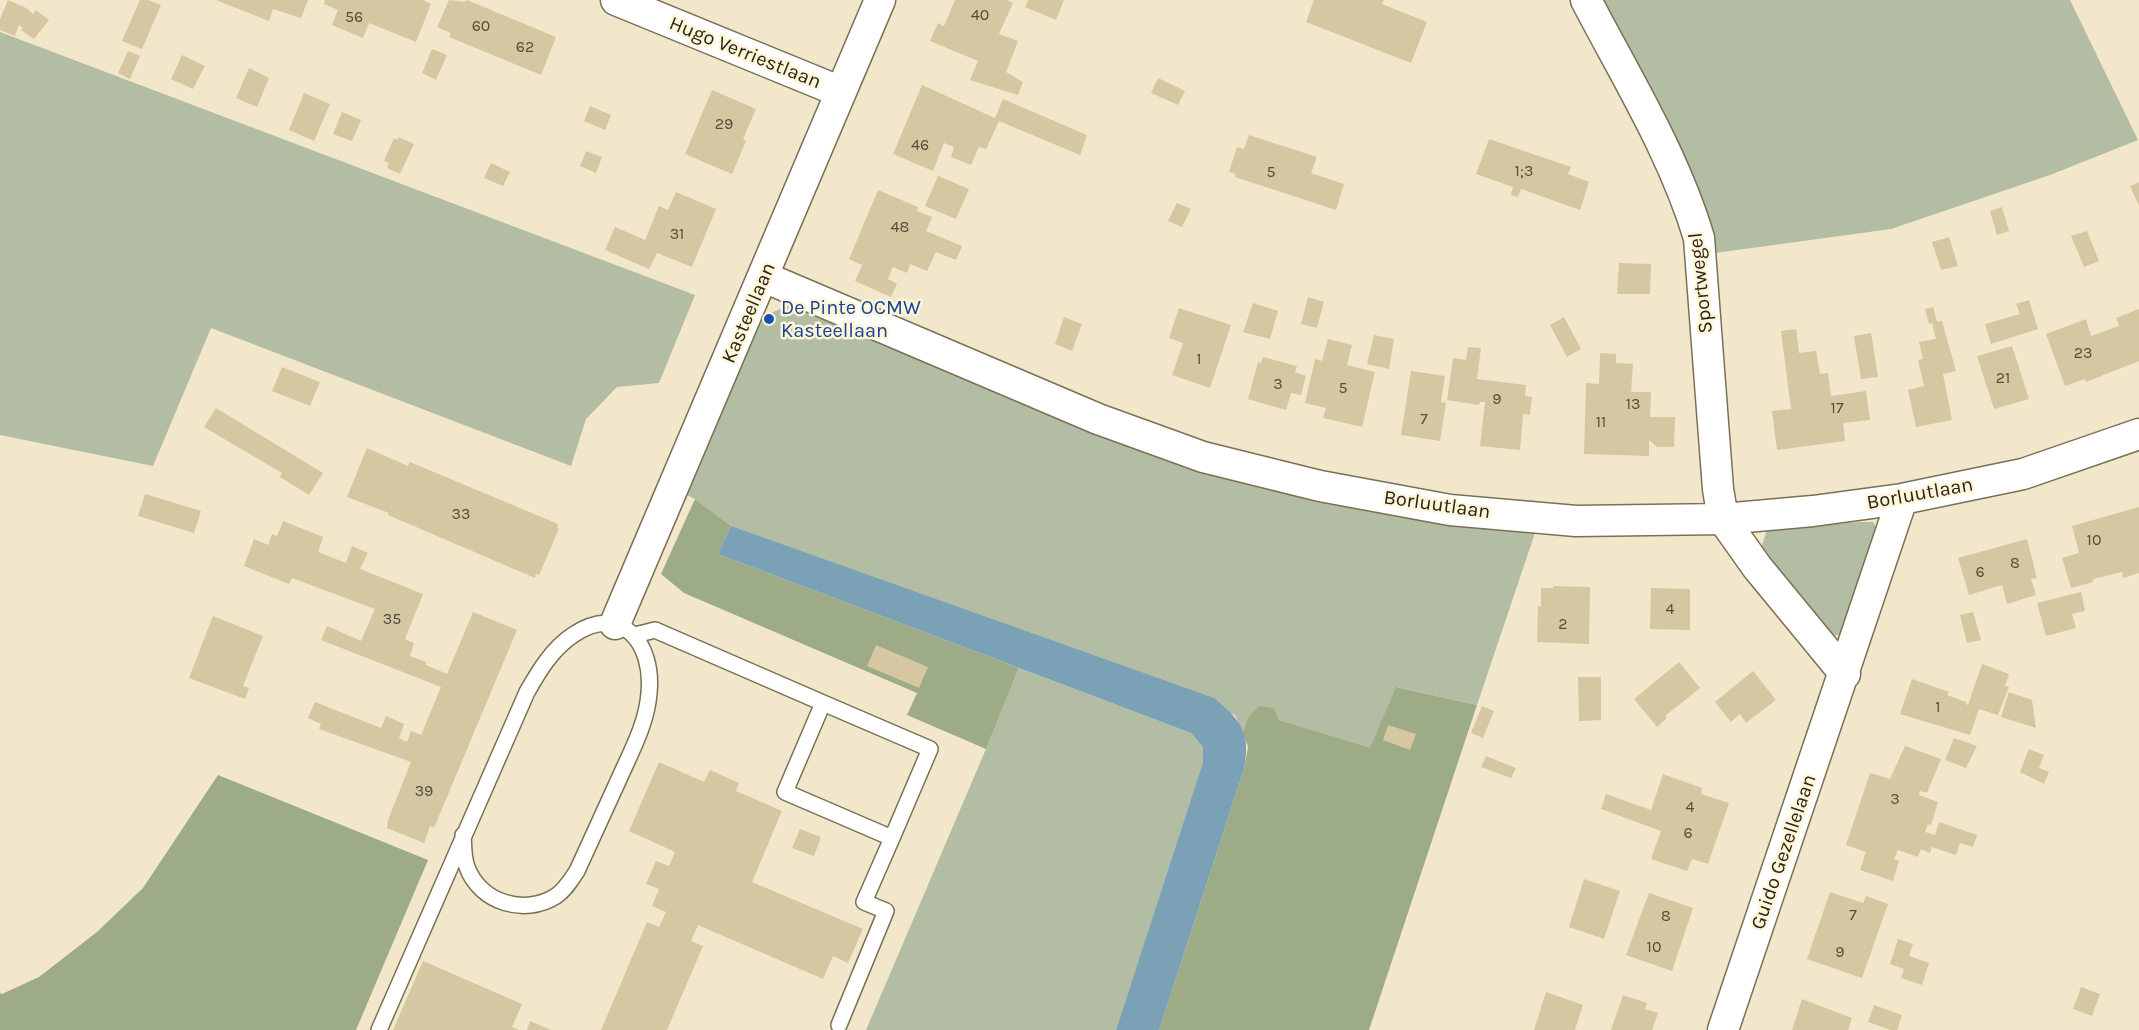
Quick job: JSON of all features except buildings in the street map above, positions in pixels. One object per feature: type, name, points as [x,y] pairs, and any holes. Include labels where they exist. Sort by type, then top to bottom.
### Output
[{"type":"street","name":"Hugo Verriestlaan","points":[[616,0],[841,92]]},
{"type":"street","name":"Kasteellaan","points":[[625,630],[764,277],[880,0]]},
{"type":"street","name":"Sportwegel","points":[[1586,0],[1674,169],[1699,238],[1718,489],[1723,519]]},
{"type":"street","name":"Borluutlaan","points":[[764,277],[1098,419],[1203,457],[1320,486],[1450,510],[1576,521],[1723,519],[1813,511],[1902,499],[2023,474],[2139,434]]},
{"type":"street","name":"Guido Gezellelaan","points":[[1723,1030],[1845,674],[1902,499]]},
{"type":"street","points":[[1723,519],[1757,567],[1845,674]]},
{"type":"lane","points":[[379,1030],[527,692],[555,650],[573,635],[590,626],[607,623],[625,630],[655,630],[930,749],[864,902],[886,911],[839,1025]]},
{"type":"lane","points":[[464,835],[467,868],[485,893],[499,901],[514,906],[529,906],[558,895],[569,884],[582,861],[645,717],[650,692],[649,670],[644,650],[625,630]]},
{"type":"lane","points":[[823,703],[785,792],[892,838]]},
{"type":"green space","points":[[1596,0],[2070,0],[2138,140],[2050,175],[1891,229],[1715,253],[1708,227]]},
{"type":"green space","points":[[0,32],[695,295],[659,383],[617,387],[586,419],[571,466],[211,328],[153,466],[0,435]]},
{"type":"green space","points":[[789,305],[1128,446],[1215,476],[1348,506],[1449,523],[1535,533],[1477,705],[1397,687],[1371,749],[1279,720],[1274,708],[1259,707],[1248,717],[1243,732],[1235,715],[731,526],[685,494],[760,318]]},
{"type":"green space","points":[[695,499],[731,526],[718,554],[1019,668],[986,749],[907,715],[917,693],[684,593],[661,574]]},
{"type":"green space","points":[[1873,522],[1878,530],[1844,634],[1827,637],[1766,555],[1762,545],[1767,530]]},
{"type":"green space","points":[[1019,668],[1191,733],[1203,747],[1204,763],[1116,1030],[866,1030],[986,749]]},
{"type":"green space","points":[[1396,687],[1477,705],[1369,1030],[1159,1030],[1244,769],[1248,747],[1243,732],[1248,717],[1259,706],[1274,708],[1279,720],[1370,748]]},
{"type":"green space","points":[[218,775],[428,860],[356,1030],[0,1030],[0,993],[39,977],[97,932],[143,888]]},
{"type":"water","points":[[731,526],[1214,698],[1238,721],[1245,737],[1244,769],[1159,1030],[1116,1030],[1203,763],[1203,747],[1191,733],[718,554]]},
{"type":"place","name":"De Pinte OCMW Kasteellaan","points":[[769,319]]}]
